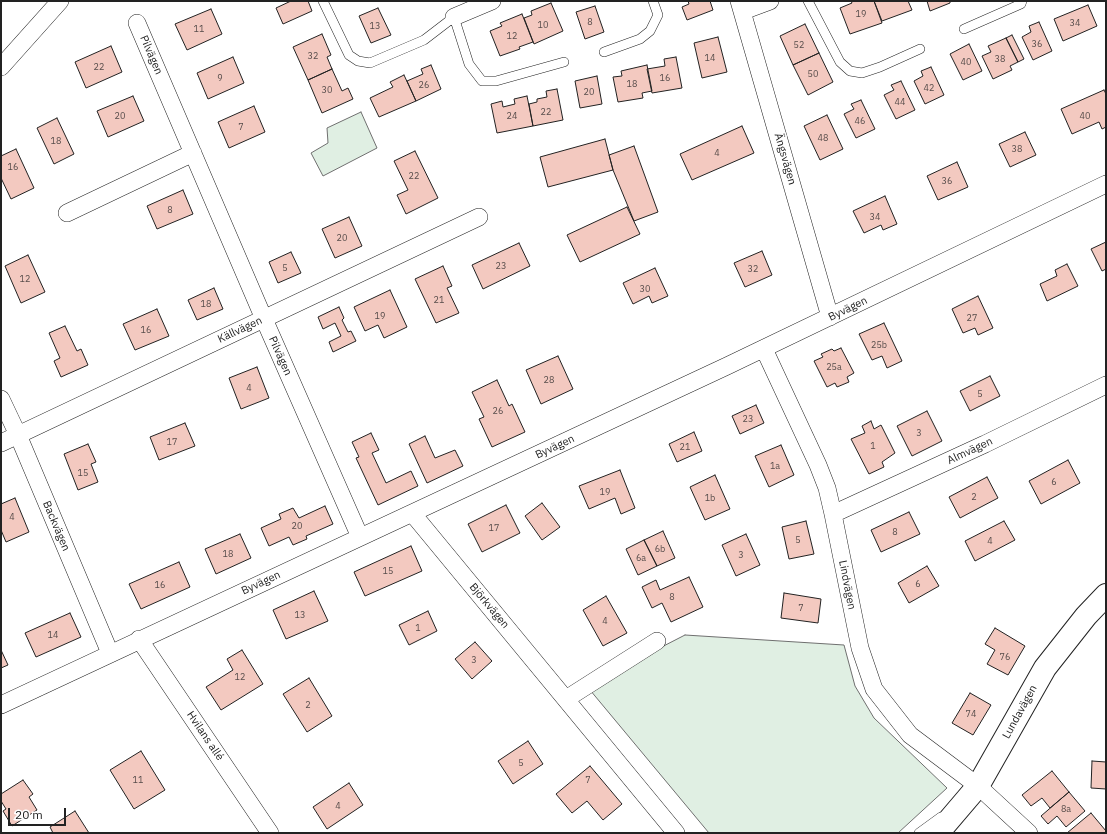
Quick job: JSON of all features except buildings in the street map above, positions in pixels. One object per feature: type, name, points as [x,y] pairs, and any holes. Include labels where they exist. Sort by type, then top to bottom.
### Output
[{"type":"main road","name":"Lundavägen","points":[[938,833],[973,793],[1044,668],[1086,616],[1106,595]]},
{"type":"street","points":[[1,67],[60,1]]},
{"type":"street","points":[[454,17],[492,1]]},
{"type":"street","points":[[741,6],[770,1]]},
{"type":"street","name":"Ängsvägen","points":[[741,6],[830,317]]},
{"type":"street","name":"Pilvägen","points":[[137,23],[264,319],[360,537]]},
{"type":"street","points":[[67,213],[192,153]]},
{"type":"street","name":"Byvägen","points":[[1,704],[764,349],[1106,184]]},
{"type":"street","name":"Källvägen","points":[[1,443],[479,217]]},
{"type":"street","name":"Lindvägen","points":[[764,349],[818,465],[826,488],[834,514],[860,648],[874,689],[910,735],[973,793],[1029,833]]},
{"type":"street","name":"Almvägen","points":[[834,514],[985,444],[1106,385]]},
{"type":"street","name":"Backvägen","points":[[1,399],[18,435],[110,653]]},
{"type":"street","name":"Björkvägen","points":[[412,513],[676,833]]},
{"type":"street","name":"Hvilans allé","points":[[139,639],[270,833]]},
{"type":"street","points":[[566,699],[657,641]]},
{"type":"lane","points":[[323,1],[349,55],[358,61],[370,63],[424,40],[454,17],[469,64],[482,81],[496,81],[564,62]]},
{"type":"lane","points":[[604,52],[640,39],[650,31],[658,15],[653,1]]},
{"type":"lane","points":[[808,1],[840,62],[850,71],[862,73],[880,67],[920,49]]},
{"type":"lane","points":[[964,29],[1021,4],[1022,1]]},
{"type":"lane","points":[[919,833],[973,793]]},
{"type":"green space","points":[[361,112],[377,148],[323,176],[311,153],[328,143],[327,128]]},
{"type":"green space","points":[[685,635],[844,645],[855,686],[874,718],[947,788],[898,833],[709,833],[590,690],[648,654]]}]
